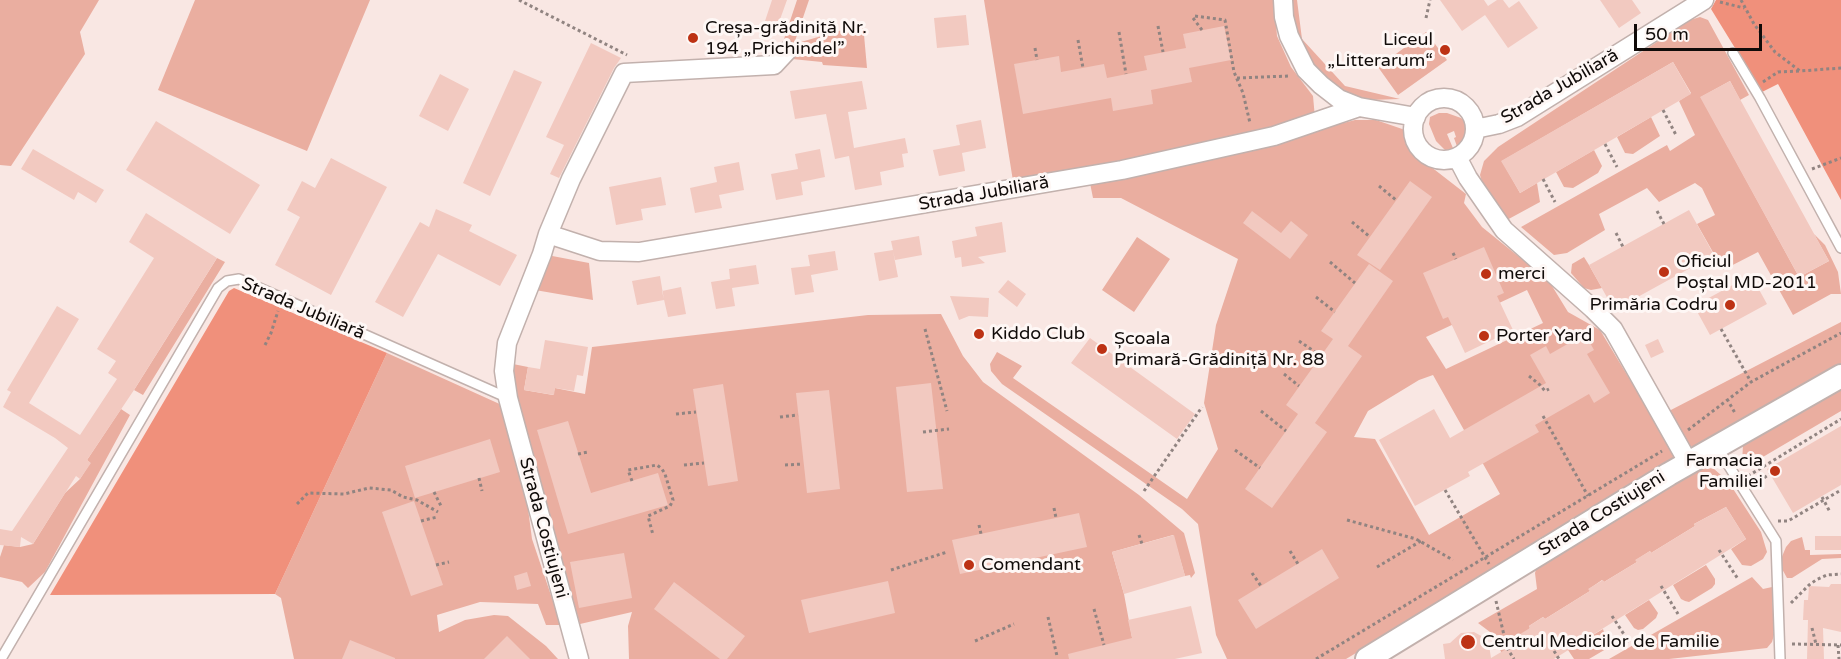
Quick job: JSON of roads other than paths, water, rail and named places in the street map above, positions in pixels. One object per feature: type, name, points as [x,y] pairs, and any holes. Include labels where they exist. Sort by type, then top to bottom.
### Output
[{"type":"street","points":[[1283,0],[1284,17],[1289,36],[1306,70],[1339,99],[1359,107]]},
{"type":"street","name":"Strada Jubiliară","points":[[1475,129],[1517,117],[1704,0]]},
{"type":"street","points":[[508,398],[504,371],[507,343],[571,179],[624,73],[774,65],[787,51]]},
{"type":"street","points":[[1440,99],[1450,99],[1460,103],[1468,110],[1475,129],[1470,146],[1457,157],[1448,160],[1438,160],[1422,151],[1414,134],[1416,117],[1422,108],[1440,99]]},
{"type":"street","name":"Strada Jubiliară","points":[[548,234],[600,250],[639,252],[1122,170],[1258,140],[1359,107],[1416,117]]},
{"type":"street","points":[[1457,157],[1468,178],[1504,230],[1585,301],[1613,329],[1688,462]]},
{"type":"street","name":"Strada Costiujeni","points":[[1367,659],[1688,462],[1841,376]]},
{"type":"street","name":"Strada Costiujeni","points":[[508,398],[579,659]]},
{"type":"lane","points":[[1733,53],[1841,248]]},
{"type":"lane","name":"Strada Jubiliară","points":[[1,659],[218,288],[227,281],[239,279],[508,398]]},
{"type":"lane","points":[[1716,446],[1776,542],[1780,659]]},
{"type":"place","name":"Creșa-grădiniță Nr. 194 „Prichindel”","points":[[693,38]]},
{"type":"place","name":"Liceul „Litterarum“","points":[[1445,50]]},
{"type":"place","name":"Oficiul Poștal MD-2011","points":[[1664,272]]},
{"type":"place","name":"merci","points":[[1486,274]]},
{"type":"place","name":"Primăria Codru","points":[[1730,305]]},
{"type":"place","name":"Kiddo Club","points":[[979,334]]},
{"type":"place","name":"Porter Yard","points":[[1484,336]]},
{"type":"place","name":"Școala Primară-Grădiniță Nr. 88","points":[[1102,349]]},
{"type":"place","name":"Farmacia Familiei","points":[[1775,471]]},
{"type":"place","name":"Comendant","points":[[969,565]]},
{"type":"place","name":"Centrul Medicilor de Familie","points":[[1468,642]]}]
